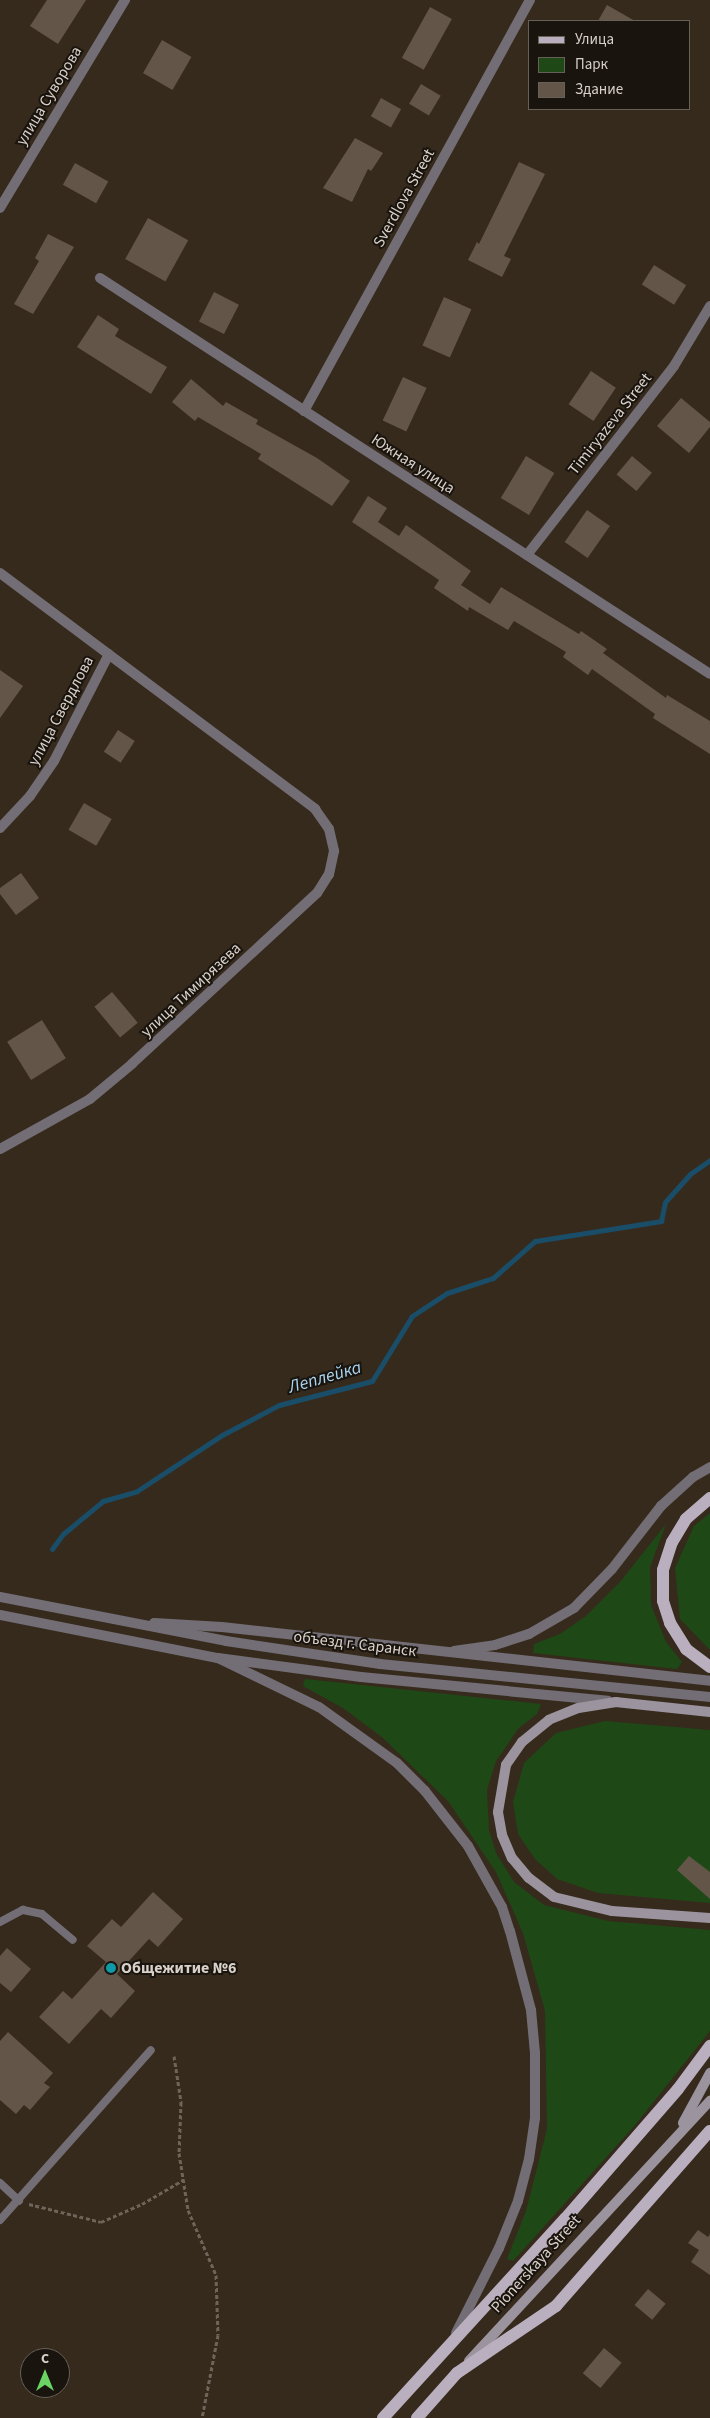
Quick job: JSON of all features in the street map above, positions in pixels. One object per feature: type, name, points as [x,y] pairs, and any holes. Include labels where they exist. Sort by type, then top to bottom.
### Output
[{"type":"main road","points":[[710,1498],[686,1519],[672,1542],[663,1570],[663,1601],[670,1623],[686,1649],[710,1667]]},
{"type":"main road","points":[[710,1712],[616,1702],[571,1711],[549,1720],[522,1742],[506,1765],[500,1789],[502,1835],[512,1858],[529,1878],[554,1897],[603,1909],[710,1918]]},
{"type":"main road","points":[[383,2418],[666,2104],[710,2046]]},
{"type":"main road","points":[[679,2132],[710,2073]]},
{"type":"main road","points":[[679,2132],[710,2101]]},
{"type":"main road","points":[[458,2373],[556,2306],[710,2131]]},
{"type":"main road","name":"Pionerskaya Street","points":[[417,2418],[679,2132]]},
{"type":"street","name":"улица Суворова","points":[[0,208],[125,0]]},
{"type":"street","name":"Sverdlova Street","points":[[304,411],[530,0]]},
{"type":"street","name":"Южная улица","points":[[100,278],[710,674]]},
{"type":"street","name":"Timiryazeva Street","points":[[527,555],[674,366],[710,306]]},
{"type":"street","points":[[0,573],[109,654]]},
{"type":"street","name":"улица Тимирязева","points":[[0,1149],[90,1099],[317,893],[329,874],[334,852],[328,829],[316,809],[109,654]]},
{"type":"street","name":"улица Свердлова","points":[[0,828],[30,796],[54,761],[109,654]]},
{"type":"street","points":[[441,1653],[495,1645],[555,1621],[594,1591],[660,1506],[693,1477],[710,1467]]},
{"type":"street","name":"объезд г. Саранск","points":[[0,1597],[110,1621],[380,1664],[710,1697]]},
{"type":"street","points":[[0,1615],[218,1658],[361,1677],[616,1702]]},
{"type":"street","points":[[110,1621],[222,1627],[441,1653],[710,1681]]},
{"type":"street","points":[[218,1658],[320,1707],[397,1762],[440,1809],[468,1846],[502,1907],[510,1931],[531,2010],[536,2053],[535,2118],[530,2151],[518,2201],[500,2248],[447,2348]]},
{"type":"lane","points":[[0,1922],[23,1910],[42,1914],[73,1940]]},
{"type":"lane","points":[[0,2220],[19,2201],[151,2050]]},
{"type":"lane","points":[[0,2182],[19,2201]]},
{"type":"path","points":[[174,2056],[181,2102],[179,2153],[188,2210],[216,2275],[218,2335],[202,2418]]},
{"type":"path","points":[[19,2201],[101,2222],[142,2204],[183,2180]]},
{"type":"green space","points":[[710,1513],[710,1650],[680,1619],[675,1568],[694,1526]]},
{"type":"green space","points":[[666,1524],[650,1567],[651,1605],[666,1642],[682,1662],[677,1669],[533,1653],[534,1644],[560,1634],[586,1616],[620,1582]]},
{"type":"green space","points":[[305,1679],[541,1704],[537,1714],[518,1729],[496,1761],[487,1790],[489,1830],[496,1853],[514,1882],[544,1905],[608,1921],[710,1930],[710,2031],[636,2124],[513,2261],[507,2259],[526,2211],[547,2129],[545,2011],[523,1933],[496,1872],[448,1801],[383,1738],[343,1708],[303,1686]]},
{"type":"green space","points":[[605,1721],[710,1730],[710,1903],[598,1893],[557,1879],[535,1859],[518,1834],[513,1802],[524,1763],[556,1733]]},
{"type":"building","points":[[47,0],[86,0],[58,44],[30,26]]},
{"type":"building","points":[[607,5],[633,20],[599,20]]},
{"type":"building","points":[[430,7],[452,19],[424,70],[402,58]]},
{"type":"building","points":[[162,40],[191,57],[172,90],[143,73]]},
{"type":"building","points":[[421,84],[441,96],[429,116],[409,104]]},
{"type":"building","points":[[381,98],[401,109],[391,128],[371,116]]},
{"type":"building","points":[[355,138],[383,153],[371,171],[368,169],[352,202],[323,188]]},
{"type":"building","points":[[519,162],[545,174],[504,256],[511,259],[502,277],[468,260],[477,242],[479,244]]},
{"type":"building","points":[[75,163],[108,181],[96,203],[63,185]]},
{"type":"building","points":[[148,218],[188,240],[165,281],[125,259]]},
{"type":"building","points":[[48,234],[74,247],[33,314],[14,304],[39,261],[35,258]]},
{"type":"building","points":[[654,265],[686,285],[674,305],[642,285]]},
{"type":"building","points":[[214,292],[239,305],[224,334],[199,321]]},
{"type":"building","points":[[444,297],[471,309],[450,358],[422,345]]},
{"type":"building","points":[[98,315],[119,329],[115,336],[167,367],[151,394],[77,347]]},
{"type":"building","points":[[591,371],[616,388],[594,421],[569,404]]},
{"type":"building","points":[[403,377],[427,388],[406,431],[383,421]]},
{"type":"building","points":[[191,379],[223,406],[226,402],[258,420],[256,424],[317,458],[350,481],[332,506],[258,459],[261,454],[198,417],[195,421],[172,402]]},
{"type":"building","points":[[681,398],[710,422],[710,427],[689,453],[657,426]]},
{"type":"building","points":[[526,456],[554,473],[529,515],[501,498]]},
{"type":"building","points":[[632,456],[652,473],[636,491],[617,474]]},
{"type":"building","points":[[368,496],[387,508],[378,522],[399,536],[406,525],[471,571],[461,585],[490,604],[501,587],[579,634],[581,631],[607,649],[603,653],[666,698],[667,695],[710,721],[710,754],[653,718],[655,714],[592,669],[588,675],[563,657],[566,652],[514,621],[508,630],[469,607],[468,611],[434,588],[439,580],[352,522]]},
{"type":"building","points":[[587,510],[610,526],[588,558],[565,542]]},
{"type":"building","points":[[0,670],[23,686],[0,718]]},
{"type":"building","points":[[118,730],[135,741],[121,763],[104,752]]},
{"type":"building","points":[[84,803],[112,819],[96,846],[68,830]]},
{"type":"building","points":[[21,873],[39,898],[16,915],[0,894],[0,888]]},
{"type":"building","points":[[112,992],[138,1023],[120,1037],[94,1007]]},
{"type":"building","points":[[42,1020],[66,1058],[31,1080],[7,1042]]},
{"type":"building","points":[[689,1856],[710,1872],[710,1899],[677,1870]]},
{"type":"building","name":"Общежитие №6","points":[[153,1892],[183,1919],[158,1947],[149,1939],[117,1974],[135,1991],[111,2018],[101,2009],[69,2044],[39,2017],[63,1991],[72,1999],[106,1962],[87,1946],[112,1919],[121,1927]]},
{"type":"building","points":[[7,1948],[31,1969],[11,1992],[0,1983],[0,1956]]},
{"type":"building","points":[[8,2032],[53,2073],[44,2083],[50,2087],[30,2110],[24,2105],[16,2114],[0,2100],[0,2041]]},
{"type":"building","points":[[698,2230],[708,2237],[710,2234],[710,2275],[691,2262],[699,2250],[688,2243]]},
{"type":"building","points":[[648,2289],[666,2304],[652,2320],[635,2305]]},
{"type":"building","points":[[604,2348],[622,2363],[600,2388],[583,2373]]},
{"type":"waterway","name":"Леплейка","points":[[52,1549],[63,1534],[103,1501],[137,1491],[222,1435],[279,1405],[372,1381],[412,1316],[447,1293],[493,1278],[535,1241],[661,1221],[665,1202],[690,1174],[710,1160]]},
{"type":"place","name":"Общежитие №6","points":[[111,1968]]}]
